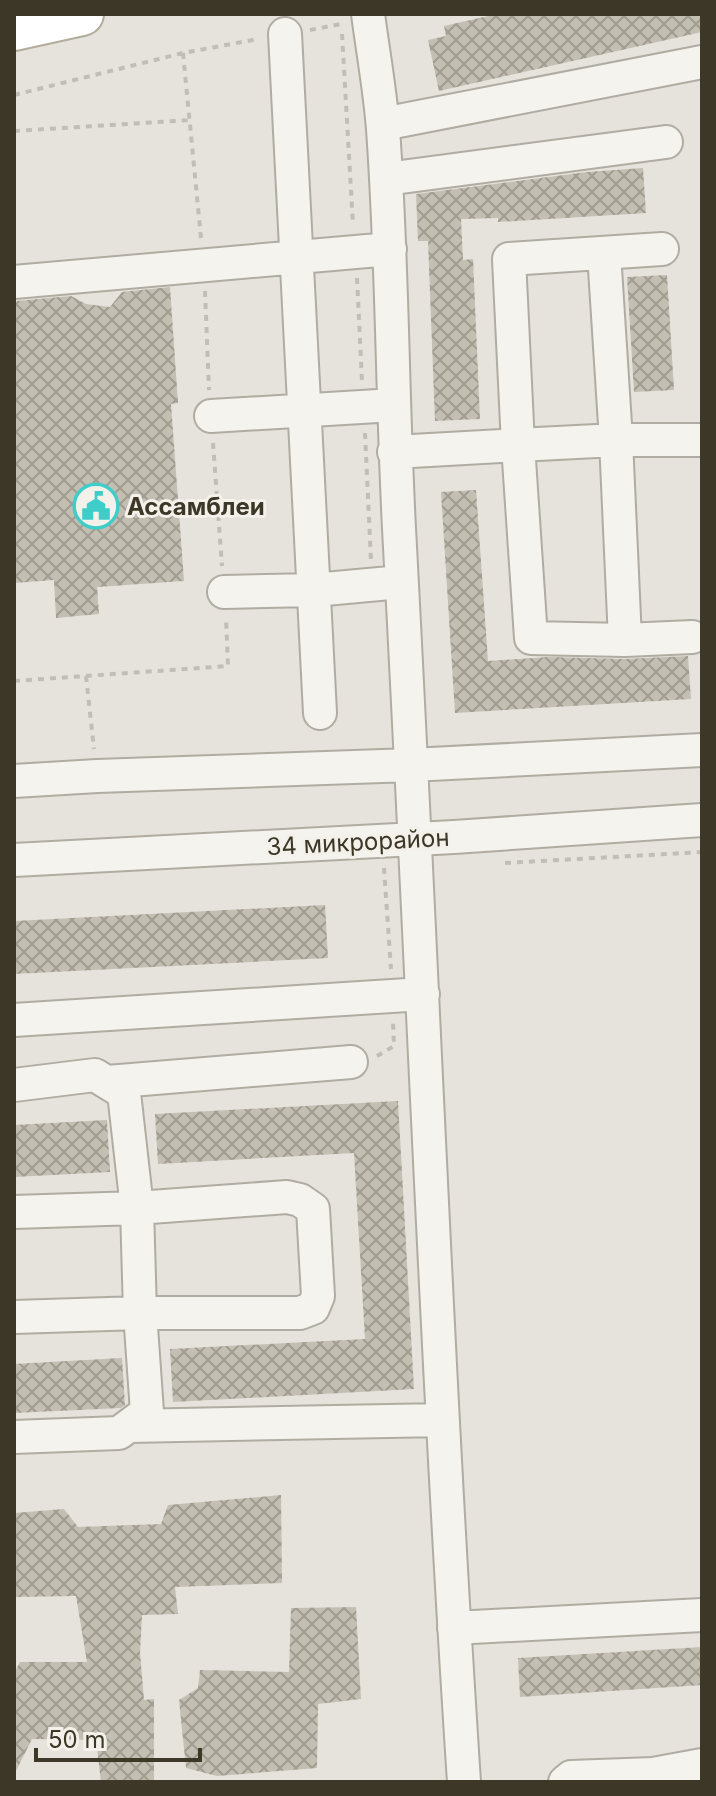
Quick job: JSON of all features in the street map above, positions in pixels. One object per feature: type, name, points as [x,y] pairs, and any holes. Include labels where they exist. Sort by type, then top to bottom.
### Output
[{"type":"main road","points":[[14,29],[82,14]]},
{"type":"street","points":[[368,14],[383,124],[390,249],[394,452],[442,1420],[464,1782]]},
{"type":"street","points":[[285,34],[320,713]]},
{"type":"street","points":[[383,124],[702,62]]},
{"type":"street","points":[[386,179],[666,142]]},
{"type":"street","points":[[14,282],[390,249]]},
{"type":"street","points":[[662,249],[509,259],[531,638],[625,640],[692,637]]},
{"type":"street","points":[[604,253],[625,640]]},
{"type":"street","points":[[211,416],[394,405]]},
{"type":"street","points":[[394,452],[616,440],[702,440]]},
{"type":"street","points":[[224,592],[314,590],[401,582]]},
{"type":"street","points":[[14,781],[702,750]]},
{"type":"street","name":"34 микрорайон","points":[[14,860],[702,820]]},
{"type":"street","points":[[14,1020],[423,994]]},
{"type":"street","points":[[107,1082],[351,1062]]},
{"type":"street","points":[[14,1085],[95,1075],[124,1093],[137,1208],[147,1412],[119,1433],[14,1437]]},
{"type":"street","points":[[14,1212],[137,1208],[287,1197],[300,1200],[313,1209],[318,1296],[313,1308],[300,1313],[14,1317]]},
{"type":"street","points":[[129,1426],[442,1420]]},
{"type":"street","points":[[454,1628],[702,1615]]},
{"type":"street","points":[[565,1782],[571,1777],[649,1778],[702,1765]]},
{"type":"path","points":[[14,95],[183,53],[341,24],[339,14]]},
{"type":"path","points":[[14,681],[228,666],[204,264],[183,53]]},
{"type":"path","points":[[14,131],[190,120]]},
{"type":"path","points":[[86,676],[97,776]]},
{"type":"building","points":[[497,14],[702,14],[702,32],[439,91],[428,40],[446,36],[444,26]]},
{"type":"building","points":[[643,168],[646,213],[498,222],[498,218],[461,219],[463,260],[473,259],[480,419],[435,421],[428,241],[418,241],[416,194]]},
{"type":"building","points":[[667,275],[674,390],[634,392],[627,277]]},
{"type":"building","name":"Ассамблеи","points":[[170,287],[178,403],[171,404],[184,581],[97,587],[99,614],[56,618],[54,580],[14,583],[14,306],[17,301],[71,296],[86,304],[110,307],[122,292]]},
{"type":"building","points":[[476,490],[488,661],[548,657],[625,659],[688,656],[691,699],[455,713],[441,492]]},
{"type":"building","points":[[325,905],[328,958],[14,974],[14,921]]},
{"type":"building","points":[[398,1101],[414,1389],[173,1402],[170,1349],[365,1339],[354,1153],[158,1164],[155,1114]]},
{"type":"building","points":[[107,1120],[110,1172],[14,1177],[14,1125]]},
{"type":"building","points":[[122,1358],[125,1405],[121,1408],[14,1413],[14,1364]]},
{"type":"building","points":[[281,1495],[282,1583],[175,1587],[178,1614],[142,1615],[140,1653],[144,1700],[154,1699],[154,1782],[101,1782],[96,1740],[32,1739],[14,1775],[14,1673],[20,1662],[87,1662],[76,1596],[14,1597],[14,1513],[64,1509],[78,1527],[161,1524],[168,1505]]},
{"type":"building","points":[[356,1607],[361,1699],[318,1704],[317,1768],[217,1776],[186,1768],[179,1700],[198,1688],[200,1670],[289,1672],[291,1608]]},
{"type":"building","points":[[702,1647],[702,1685],[520,1697],[518,1658]]},
{"type":"place","name":"Ассамблеи","points":[[96,506]]}]
